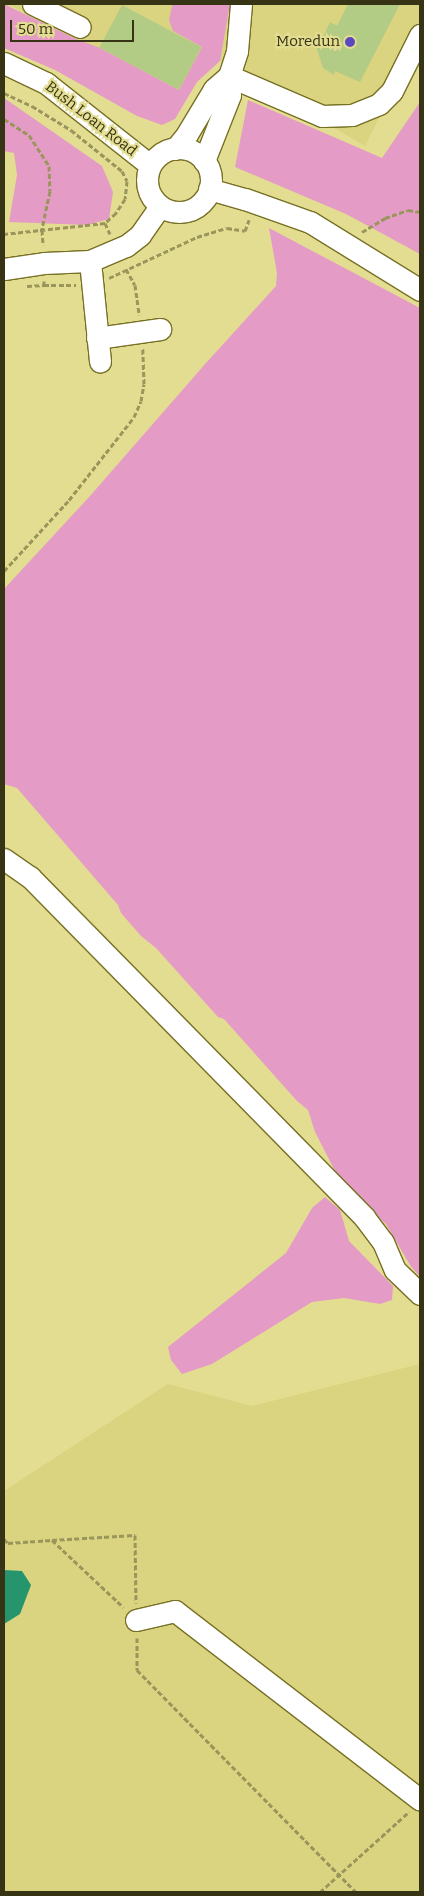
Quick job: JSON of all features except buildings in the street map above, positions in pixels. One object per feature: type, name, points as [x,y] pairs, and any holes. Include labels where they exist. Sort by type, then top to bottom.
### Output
[{"type":"street","points":[[33,4],[80,27]]},
{"type":"street","points":[[204,161],[230,95],[229,76],[237,50],[241,4]]},
{"type":"street","points":[[229,76],[322,116],[352,115],[379,104],[392,91],[420,35]]},
{"type":"street","name":"Bush Loan Road","points":[[4,63],[46,83],[150,165]]},
{"type":"street","points":[[175,149],[214,89],[229,76]]},
{"type":"street","points":[[175,149],[191,151],[204,161],[210,174],[209,189],[204,200],[194,208],[183,212],[171,212],[160,206],[152,198],[147,188],[147,176],[150,165],[165,151],[175,149]]},
{"type":"street","points":[[209,189],[255,202],[310,222],[420,290]]},
{"type":"street","points":[[4,270],[44,263],[90,261],[126,246],[140,234],[160,206]]},
{"type":"street","points":[[90,261],[100,362]]},
{"type":"street","points":[[97,338],[151,330]]},
{"type":"street","points":[[4,859],[30,877],[364,1217],[383,1242],[395,1270],[420,1294]]},
{"type":"street","points":[[136,1620],[175,1612],[417,1804]]},
{"type":"path","points":[[4,93],[32,106],[71,130],[122,171],[127,181],[125,199],[116,213],[105,223],[4,234]]},
{"type":"path","points":[[4,119],[30,135],[49,166],[50,191],[42,230],[44,263]]},
{"type":"path","points":[[4,571],[69,500],[134,417],[141,401],[151,330],[135,285],[127,270],[197,237],[220,229],[245,231],[255,202]]},
{"type":"path","points":[[344,243],[385,218],[408,210],[420,212]]},
{"type":"path","points":[[4,1538],[8,1543],[136,1535],[137,1670],[356,1892]]},
{"type":"path","points":[[52,1540],[136,1620]]},
{"type":"path","points":[[320,1892],[417,1804]]},
{"type":"shaded area","points":[[4,4],[76,39],[100,48],[179,90],[202,47],[173,31],[169,20],[172,6],[174,4],[230,4],[220,61],[197,82],[175,119],[162,125],[137,116],[55,70],[4,48]]},
{"type":"shaded area","points":[[7,4],[174,4],[172,6],[202,47],[180,90]]},
{"type":"shaded area","points":[[230,4],[420,4],[420,35],[365,146],[220,61]]},
{"type":"shaded area","points":[[4,98],[102,166],[113,192],[109,219],[87,225],[9,222],[17,175],[14,153],[4,151]]},
{"type":"shaded area","points":[[248,100],[382,158],[420,102],[420,254],[346,214],[235,167]]},
{"type":"shaded area","points":[[269,228],[420,308],[420,1277],[410,1265],[386,1224],[349,1190],[334,1169],[315,1132],[308,1110],[297,1101],[224,1019],[218,1017],[156,948],[141,936],[121,913],[118,905],[17,788],[4,784],[4,589],[90,496],[276,286],[277,273]]},
{"type":"shaded area","points":[[325,1197],[340,1210],[349,1241],[393,1286],[392,1300],[380,1304],[344,1298],[312,1302],[212,1364],[182,1374],[171,1360],[168,1347],[286,1253],[312,1208]]},
{"type":"shaded area","points":[[420,1364],[420,1892],[4,1892],[4,1491],[168,1384],[252,1406]]},
{"type":"shaded area","points":[[4,1570],[22,1571],[31,1585],[20,1614],[4,1624]]},
{"type":"place","name":"Moredun","points":[[350,42]]}]
